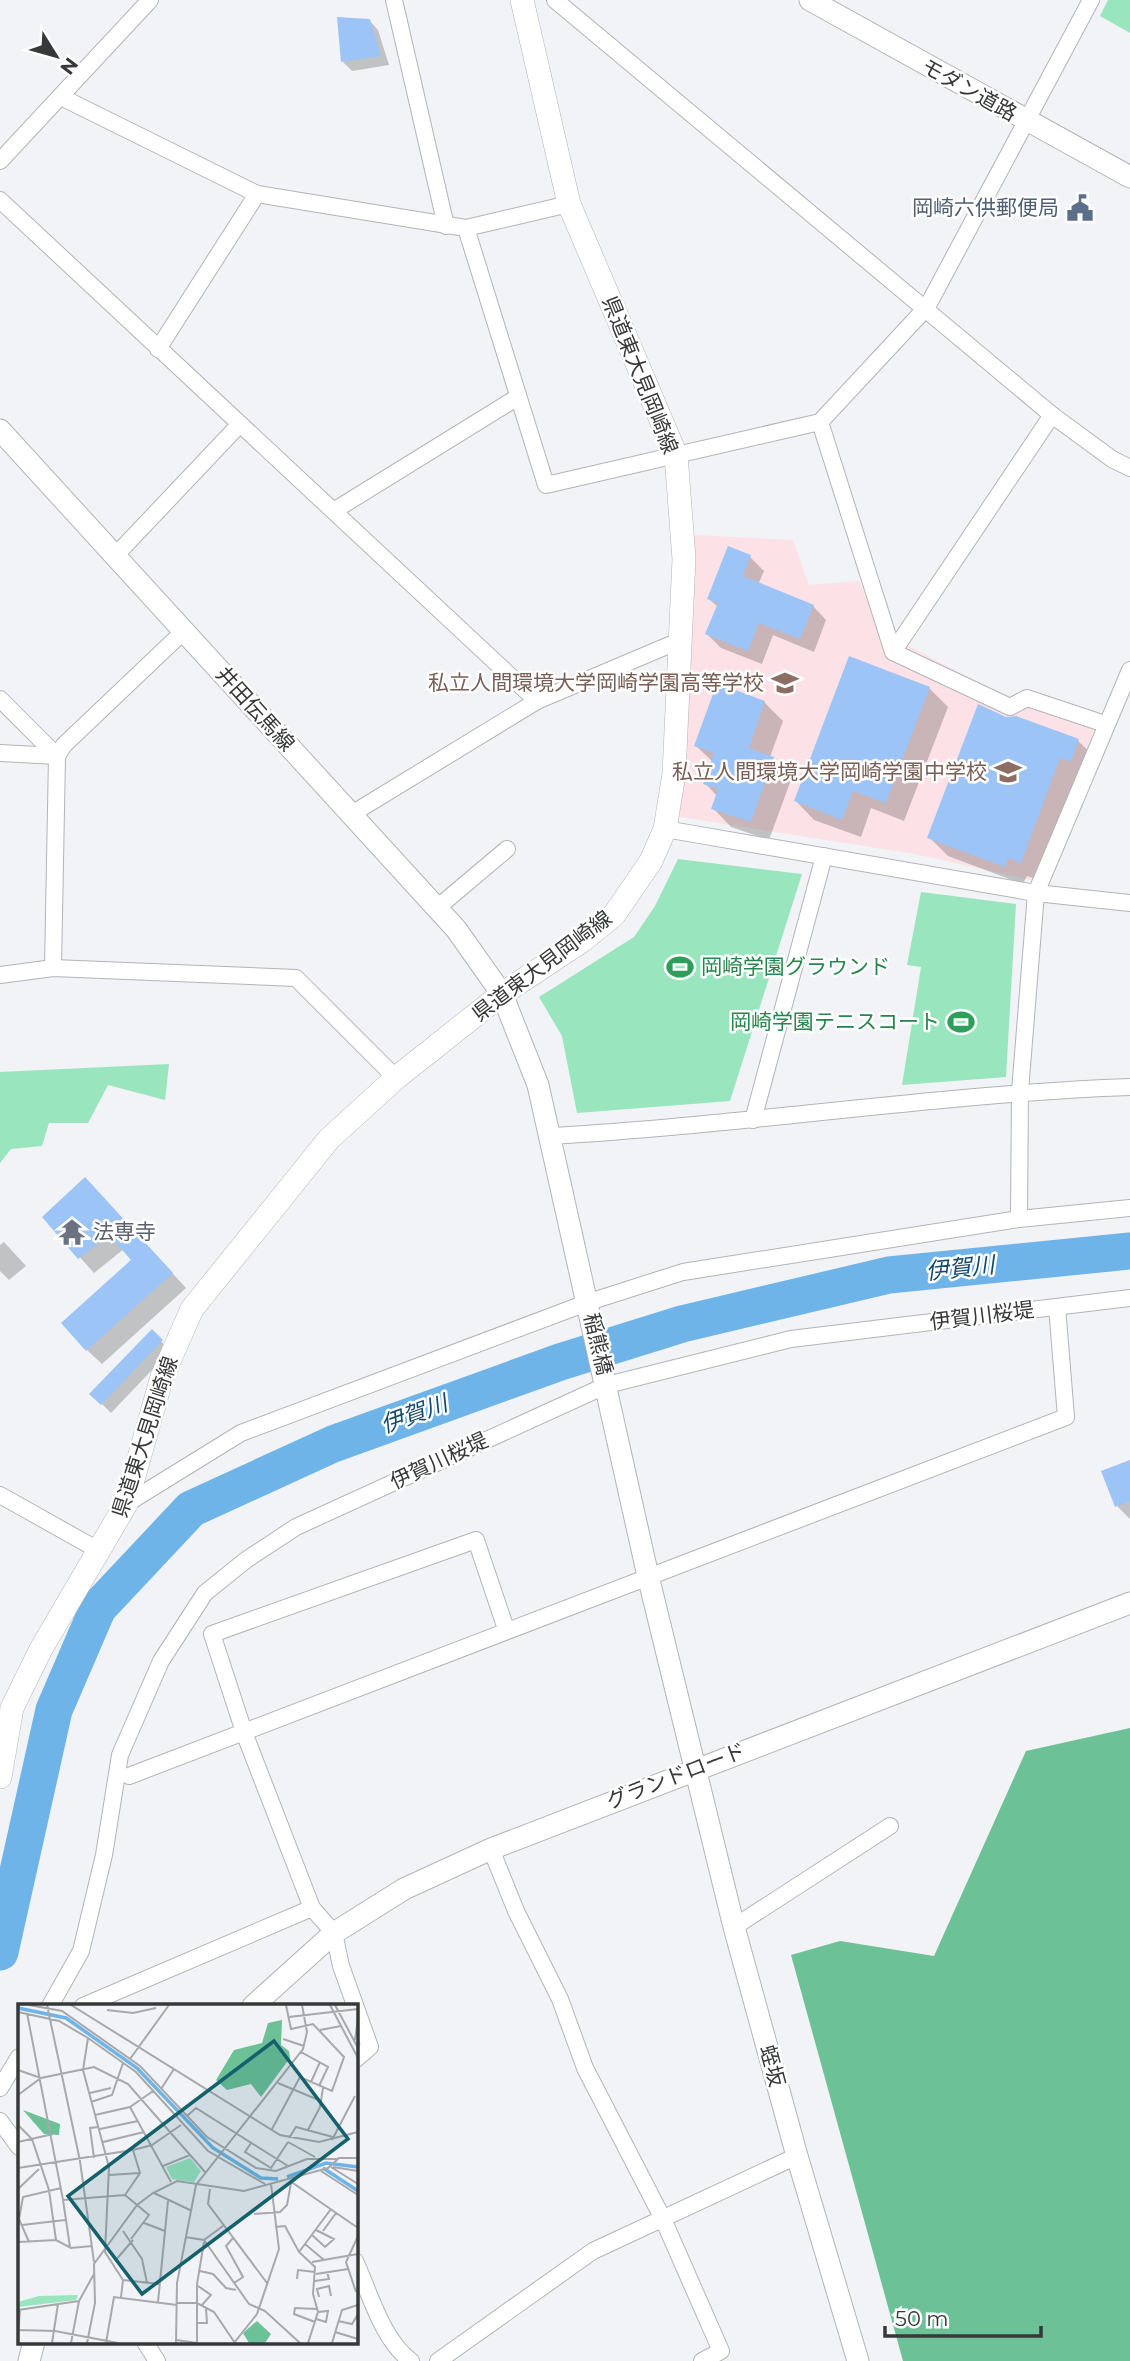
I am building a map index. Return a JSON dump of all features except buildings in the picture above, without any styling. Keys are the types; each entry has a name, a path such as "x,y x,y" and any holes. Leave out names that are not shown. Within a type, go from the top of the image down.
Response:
{"main road":[{"name":"県道東大見岡崎線","path":"0,1777 4,1708 98,1550 115,1528 126,1504 162,1377 192,1309 329,1139 396,1078 502,994 582,941 614,915 651,861 665,830 674,774 684,559 676,455 569,204 522,0"}],"street":[{"path":"0,161 150,0"},
{"path":"394,0 446,226"},
{"path":"555,0 927,307 1052,415 1112,459 1130,468"},
{"name":"モダン道路","path":"810,0 1025,122 1130,177"},
{"path":"466,228 546,485 820,422 927,307 1091,0"},
{"path":"61,97 257,194 466,228 569,204"},
{"path":"158,349 257,194"},
{"path":"0,200 537,701"},
{"path":"335,510 518,397"},
{"path":"893,652 1052,415"},
{"path":"820,422 893,652 1010,707 1027,698 1105,724"},
{"path":"115,556 240,424"},
{"name":"井田伝馬線","path":"0,430 185,630 474,952 502,994 521,1036 551,1136"},
{"path":"53,968 57,756 64,745 185,630"},
{"path":"350,815 537,701 681,640"},
{"path":"1019,1219 1020,1091 1036,893 1130,670"},
{"path":"0,699 57,756"},
{"path":"0,753 57,756"},
{"path":"665,830 1036,893 1130,903"},
{"path":"437,908 507,849"},
{"path":"753,1120 824,856"},
{"path":"0,975 53,968 296,978 396,1078"},
{"path":"551,1136 753,1120 1020,1091 1130,1087"},
{"name":"稲熊橋","path":"551,1136 648,1576"},
{"path":"126,1504 241,1433 589,1302 682,1272 1019,1219 1130,1208"},
{"name":"伊賀川桜堤","path":"51,2004 81,1951 104,1855 120,1755 161,1661 205,1593 246,1560 296,1527 607,1385 791,1339 1130,1298"},
{"path":"130,1776 245,1735 506,1629 1066,1417 1057,1307"},
{"path":"0,1495 98,1550"},
{"path":"355,2004 341,1966 334,1933 312,1908 245,1735 212,1634 476,1540 506,1629"},
{"name":"蛭坂","path":"648,1576 734,1927 797,2156 858,2361"},
{"name":"グランドロード","path":"255,2004 334,1933 404,1889 491,1849 694,1768 1130,1603"},
{"path":"734,1927 890,1826"},
{"path":"491,1849 516,1911 561,1999 585,2068 663,2219 721,2351 702,2361"},
{"path":"88,2004 312,1908"},
{"path":"357,2011 370,2047 357,2058"},
{"path":"0,2088 18,2059"},
{"path":"0,2121 18,2146"},
{"path":"438,2361 593,2250 797,2156"},
{"path":"357,2265 390,2337 401,2354 411,2361"},
{"path":"29,2361 33,2344"},
{"path":"146,2344 157,2361"}],"shaded area":[{"path":"694,535 793,540 809,585 859,581 886,634 1021,705 1098,729 1032,880 915,854 674,816 690,653"}],"green space":[{"path":"1108,0 1130,0 1130,33 1100,16"},
{"name":"岡崎学園グラウンド","path":"678,859 802,874 730,1101 577,1113 562,1036 539,997 634,937 655,906"},
{"name":"岡崎学園テニスコート","path":"921,892 1016,904 1006,1077 902,1085 921,967 907,965"},
{"path":"169,1064 165,1100 108,1085 88,1123 49,1123 42,1146 11,1149 0,1163 0,1072"},
{"path":"1130,1728 1130,2361 903,2361 791,1955 840,1941 934,1956 1026,1751"}],"waterway":[{"name":"伊賀川","path":"0,1952 54,1710 98,1608 191,1509 333,1444 560,1362 682,1324 889,1275 1130,1251"}],"place":[{"name":"岡崎六供郵便局","path":"1080,208"},
{"name":"私立人間環境大学岡崎学園高等学校","path":"785,683"},
{"name":"私立人間環境大学岡崎学園中学校","path":"1008,772"},
{"name":"岡崎学園グラウンド","path":"680,967"},
{"name":"岡崎学園テニスコート","path":"961,1022"},
{"name":"法専寺","path":"72,1232"}]}
